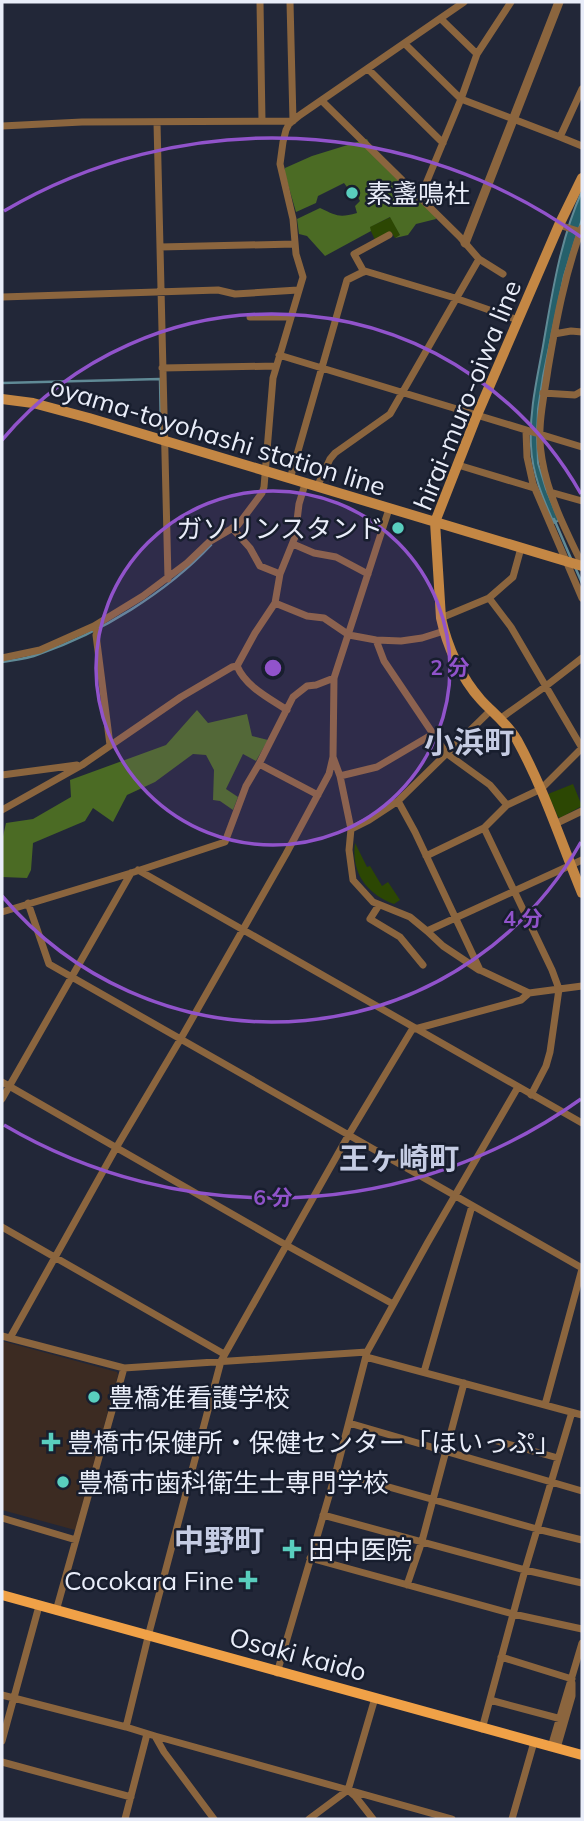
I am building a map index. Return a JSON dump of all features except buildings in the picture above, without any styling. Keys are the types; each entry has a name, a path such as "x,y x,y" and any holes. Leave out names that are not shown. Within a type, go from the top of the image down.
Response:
{"main road":[{"name":"hirai-muro-oiwa line","path":"582,178 563,227 518,320 477,415 435,522 444,631 470,686 515,737 541,789 582,893"},
{"name":"oyama-toyohashi station line","path":"2,398 33,403 581,565"},
{"name":"Osaki kaido","path":"2,1595 582,1755"}],"street":[{"path":"260,2 262,121"},
{"path":"290,2 293,121"},
{"path":"2,658 40,650 96,629 168,579 209,542 242,521 262,493 273,377 303,276 280,164 286,130 293,121 464,2"},
{"path":"420,198 477,54 511,2"},
{"path":"465,243 559,2"},
{"path":"441,19 477,54"},
{"path":"405,44 461,99 582,146"},
{"path":"368,69 443,143"},
{"path":"560,137 582,89"},
{"path":"322,101 479,259 503,274"},
{"path":"2,126 82,122 293,121"},
{"path":"157,123 168,579"},
{"path":"563,227 581,230 554,334 543,393 541,457 550,492 581,565"},
{"path":"364,272 354,254 389,235"},
{"path":"159,247 296,244"},
{"path":"317,487 335,453 390,414 479,259"},
{"path":"290,478 347,280 364,272 455,298 518,320"},
{"path":"2,297 218,290 235,294 298,290"},
{"path":"250,317 291,317"},
{"path":"554,334 582,332"},
{"path":"279,355 582,447"},
{"path":"162,368 276,366"},
{"path":"543,393 575,395 582,391"},
{"path":"526,430 527,457 534,488 582,598"},
{"path":"458,465 534,488"},
{"path":"2,810 82,765 199,685 224,670 237,666 275,603 280,575 293,544 305,484"},
{"path":"550,492 582,502"},
{"path":"389,509 334,678 333,757 329,774 180,1040 6,1337 124,1368 222,1358 367,1354 582,1415"},
{"path":"232,528 250,548 260,566 280,575"},
{"path":"293,544 314,553 336,556 368,574"},
{"path":"441,618 489,598 513,577 521,548"},
{"path":"426,856 484,828 507,806 541,789 582,748 511,626 489,598"},
{"path":"275,603 307,615 324,618 349,635 376,640 401,641 444,631"},
{"path":"96,629 110,745"},
{"path":"376,640 384,661 446,752 490,785 507,806"},
{"path":"501,718 547,686 582,657"},
{"path":"237,666 254,688 286,710"},
{"path":"2,912 225,842 246,786 293,697 307,686 334,678"},
{"path":"351,829 398,801 491,710"},
{"path":"340,776 377,767 433,734"},
{"path":"333,757 340,776 351,829 349,850 353,880 373,902 410,918 443,946 480,970 529,993 582,986"},
{"path":"259,764 318,795"},
{"path":"2,775 82,765"},
{"path":"398,801 480,970"},
{"path":"555,824 582,811"},
{"path":"484,828 559,989 550,1052 531,1095"},
{"path":"427,930 582,860"},
{"path":"134,871 582,1123"},
{"path":"2,1099 5,1084 134,871"},
{"path":"28,903 48,964 582,1268 545,1405"},
{"path":"379,905 370,919 405,942 423,965"},
{"path":"126,1727 222,1358 348,1136 414,1028 521,1000 529,993"},
{"path":"5,1084 393,1304"},
{"path":"277,1673 336,1472 367,1354 517,1087"},
{"path":"424,1372 472,1206"},
{"path":"2,1227 222,1358"},
{"path":"56,1611 124,1368"},
{"path":"407,1585 422,1541 464,1383"},
{"path":"482,1729 572,1412"},
{"path":"349,1423 582,1491"},
{"path":"497,1441 558,1458"},
{"path":"336,1472 537,1529 582,1539"},
{"path":"323,1515 582,1584"},
{"path":"2,1518 76,1539"},
{"path":"310,1558 513,1614 582,1629"},
{"path":"2,1741 39,1606"},
{"path":"554,1748 572,1696 572,1679 582,1643"},
{"path":"501,1657 572,1679"},
{"path":"2,1695 452,1819"},
{"path":"314,1818 348,1790 375,1698"},
{"path":"489,1700 562,1720"},
{"path":"125,1819 151,1735"},
{"path":"151,1735 214,1819"},
{"path":"512,1819 534,1742"},
{"path":"2,1762 131,1797"},
{"path":"348,1790 373,1819"}],"shaded area":[{"path":"582,191 582,219 564,276 538,409 538,463 559,520 554,523 533,466 531,421 558,267"},
{"name":"豊橋市保健所・保健センター「ほいっぷ」","path":"2,1341 117,1372 75,1530 2,1510"}],"green space":[{"name":"素盞鳴社","path":"367,139 435,214 436,219 416,224 408,235 395,238 400,235 390,217 370,227 371,231 325,256 307,236 299,234 297,219 320,208 338,215 357,213 355,206 360,201 352,186 347,187 344,183 318,196 316,203 296,212 285,168 312,156"},
{"path":"391,217 400,235 395,238 391,232 375,240 369,227"},
{"path":"197,710 208,723 247,714 252,736 268,740 256,761 243,754 226,789 238,797 233,810 220,801 213,800 214,770 206,755 193,754 155,782 127,795 113,822 93,808 85,821 33,843 31,870 27,878 2,877 2,841 6,823 33,819 71,797 70,780 166,745"},
{"path":"573,784 582,806 560,818 548,794"},
{"path":"355,843 367,867 370,866 382,886 388,882 400,900 394,904 384,900 363,881 356,864"}],"waterway":[{"path":"2,383 160,379 161,433"},
{"path":"554,519 572,561"},
{"path":"2,662 34,656 108,623 153,595 211,545"},
{"path":"575,567 582,583"}],"place":[{"name":"素盞鳴社","path":"352,193"},
{"name":"ガソリンスタンド","path":"398,528"},
{"name":"豊橋准看護学校","path":"94,1397"},
{"name":"豊橋市保健所・保健センター「ほいっぷ」","path":"51,1442"},
{"name":"豊橋市歯科衛生士専門学校","path":"63,1482"},
{"name":"田中医院","path":"292,1549"},
{"name":"Cocokara Fine","path":"248,1580"}],"district":[{"name":"小浜町","path":"469,742"},
{"name":"王ヶ崎町","path":"399,1158"},
{"name":"中野町","path":"219,1540"}]}
